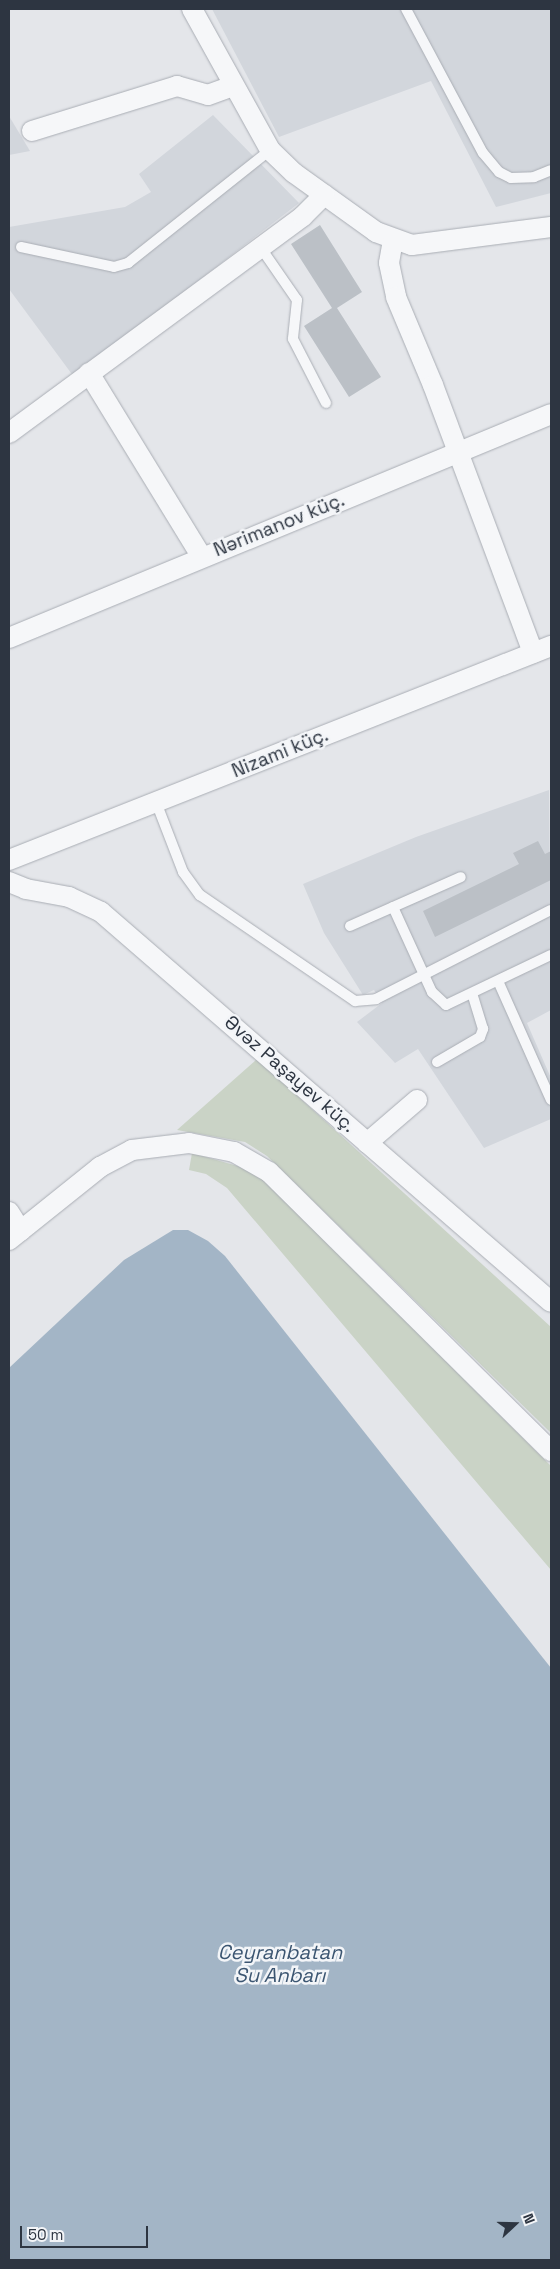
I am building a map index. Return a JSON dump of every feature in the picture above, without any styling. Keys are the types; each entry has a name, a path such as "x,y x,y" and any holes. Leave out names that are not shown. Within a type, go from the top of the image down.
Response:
{"street":[{"path":"192,9 270,150 288,168 376,232 393,240 412,245 551,227"},
{"path":"32,131 177,86 208,95 233,86"},
{"path":"9,433 261,248 303,216 324,194"},
{"path":"393,240 389,263 396,297 532,653"},
{"path":"89,373 201,556"},
{"name":"Nərimanov küç.","path":"9,638 201,556 551,414"},
{"name":"Nizami küç.","path":"9,860 551,646"},
{"name":"Əvəz Paşayev küç.","path":"9,882 26,889 69,897 100,912 551,1302"},
{"path":"367,1143 417,1100"},
{"path":"9,1212 15,1236 100,1167 132,1150 189,1143 234,1152 270,1172 551,1451"}],"lane":[{"path":"406,9 483,153 499,172 511,178 534,177 551,170"},
{"path":"21,247 114,267 128,262 270,150"},
{"path":"261,248 297,300 293,339 326,403"},
{"path":"156,802 183,872 200,895 355,1001 376,999 551,910"},
{"path":"350,926 461,877"},
{"path":"393,907 423,974 438,1000 446,1004 472,994 551,955"},
{"path":"498,981 551,1100"},
{"path":"436,1062 480,1037 483,1029 472,994"}],"shaded area":[{"path":"212,9 551,9 551,193 496,207 431,81 279,137"},
{"path":"213,115 299,203 74,377 9,289 9,227 125,207 151,192 139,174"},
{"path":"9,116 30,151 9,155"},
{"path":"549,790 551,1010 527,1023 551,1078 551,1119 484,1148 418,1049 395,1063 357,1022 382,1003 374,990 363,995 324,933 303,884 416,837"},
{"path":"257,1059 551,1327 551,1433 267,1156 245,1142 177,1130"},
{"path":"192,1153 241,1167 263,1179 551,1466 551,1570 227,1188 206,1174 189,1170"}],"water":[{"name":"Ceyranbatan Su Anbarı","path":"173,1230 188,1230 208,1241 225,1256 551,1668 551,2260 9,2260 9,1368 124,1260"}],"building":[{"path":"320,225 362,292 337,308 381,377 349,397 304,326 332,308 291,244"},
{"path":"538,841 545,854 551,851 551,880 435,937 423,911 519,864 513,853"}]}
